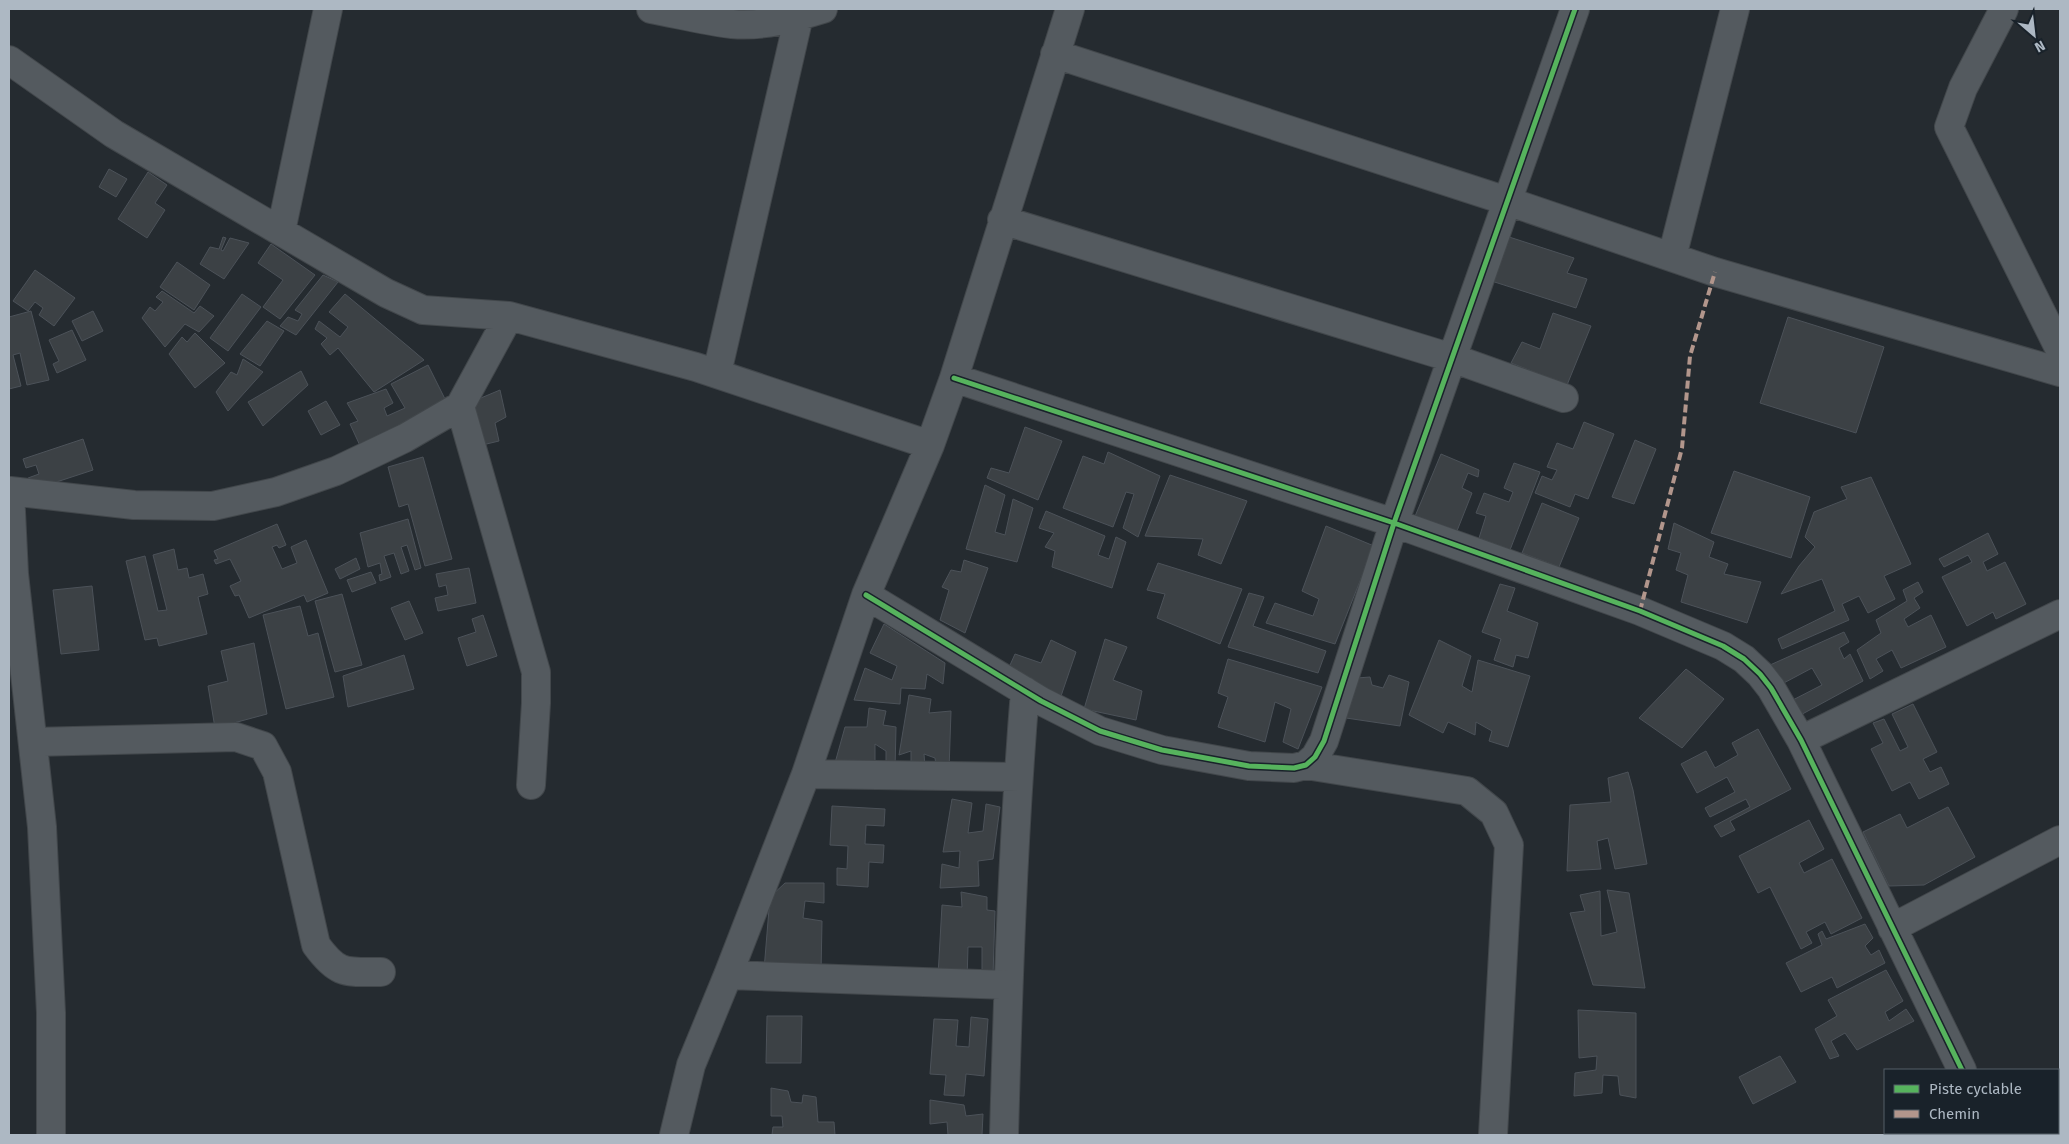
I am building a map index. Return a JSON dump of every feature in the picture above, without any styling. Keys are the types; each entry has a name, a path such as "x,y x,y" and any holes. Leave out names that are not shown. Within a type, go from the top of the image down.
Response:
{"street":[{"path":"281,231 328,9"},
{"path":"652,9 733,24 767,23 811,13 717,373"},
{"path":"674,1135 691,1065 806,774 866,595 930,445 954,378 1002,220 1070,9"},
{"path":"1306,765 1316,757 1324,741 1394,524 1574,9"},
{"path":"1672,256 1735,9"},
{"path":"2004,9 1963,88 1949,127 2060,350"},
{"path":"1055,54 1507,201 1715,272 2060,372"},
{"path":"9,60 114,134 386,293 423,310 509,316 717,373 930,445"},
{"path":"1002,220 1452,358 1564,398"},
{"path":"51,1135 50,994 42,827 14,574 9,492 134,506 213,506 276,492 336,471 405,438 460,406 509,316"},
{"path":"954,378 1394,524 1640,611 1723,646 1744,659 1771,688 1801,740 1962,1069"},
{"path":"460,406 536,672 531,785"},
{"path":"866,595 1025,691 1100,731 1162,750 1248,766 1294,768 1306,765 1468,791 1494,813 1510,845 1493,1135"},
{"path":"1801,740 2060,614"},
{"path":"1004,1135 1008,985 1018,777 1025,691"},
{"path":"33,742 236,737 263,746 277,772 316,944 329,963 347,972 380,972"},
{"path":"806,774 1018,777"},
{"path":"1892,928 2060,840"},
{"path":"728,975 1008,985"}],"building":[{"path":"109,169 127,179 116,197 99,187"},
{"path":"148,172 167,185 155,203 165,210 147,238 118,219"},
{"path":"1503,235 1574,258 1567,273 1587,279 1576,308 1482,278"},
{"path":"223,237 226,238 221,250 223,251 230,238 249,243 224,279 200,264 210,247 219,249"},
{"path":"271,244 315,275 280,319 263,307 283,280 258,263"},
{"path":"177,262 210,285 194,310 160,287"},
{"path":"35,270 75,298 54,326 39,315 43,308 35,302 28,311 13,301"},
{"path":"323,275 338,282 296,335 280,326 288,317 298,321 302,314 295,310"},
{"path":"162,291 194,313 200,306 214,316 199,332 185,324 165,347 142,318 150,307 155,311 163,302 156,297"},
{"path":"242,294 261,307 228,351 210,338"},
{"path":"345,294 424,360 374,392 338,348 330,355 321,344 327,338 315,329 319,321 340,337 348,327 329,312"},
{"path":"31,311 49,380 27,385 20,353 13,355 21,386 9,389 9,317"},
{"path":"93,311 103,331 82,341 72,321"},
{"path":"1553,313 1591,326 1567,385 1511,363 1522,342 1540,349"},
{"path":"1788,317 1884,347 1856,433 1760,403"},
{"path":"267,321 284,331 260,366 240,354"},
{"path":"72,330 86,360 57,373 53,364 59,361 49,340"},
{"path":"195,333 225,363 195,388 169,354 182,337 187,342"},
{"path":"243,359 263,372 228,411 216,392 231,372 237,375"},
{"path":"428,365 447,403 362,450 350,424 358,421 347,403 386,389 393,403 384,408 387,416 405,408 391,384"},
{"path":"301,371 308,385 263,426 248,402"},
{"path":"500,390 506,417 495,423 499,441 474,447 469,403"},
{"path":"326,401 340,425 321,435 308,411"},
{"path":"1584,422 1614,434 1588,499 1575,494 1570,507 1535,493 1542,476 1552,480 1557,470 1547,467 1557,443 1573,449"},
{"path":"1025,427 1062,441 1038,500 987,478 991,468 1009,473"},
{"path":"83,439 93,470 32,490 28,478 39,474 36,465 26,468 23,459"},
{"path":"1635,440 1656,449 1634,504 1612,497"},
{"path":"1108,452 1160,476 1138,537 1123,528 1134,494 1126,492 1113,527 1063,508 1083,456 1104,464"},
{"path":"1441,454 1479,470 1478,477 1468,473 1462,488 1472,493 1453,541 1411,526"},
{"path":"423,457 452,559 425,566 408,504 399,507 388,467"},
{"path":"1514,463 1540,472 1510,550 1479,538 1486,516 1476,513 1484,493 1509,502 1513,492 1504,488"},
{"path":"1734,471 1810,497 1791,558 1711,533"},
{"path":"1170,475 1247,501 1221,564 1198,555 1203,539 1145,536"},
{"path":"1871,477 1911,564 1884,576 1895,599 1868,613 1859,596 1842,604 1849,620 1782,649 1778,639 1835,611 1822,579 1781,594 1799,566 1815,547 1805,537 1814,512 1847,499 1841,487"},
{"path":"985,485 1005,495 995,532 1005,535 1013,499 1033,508 1017,562 966,549"},
{"path":"1542,503 1579,518 1559,567 1522,553"},
{"path":"1046,511 1105,536 1098,555 1109,559 1116,537 1126,542 1112,588 1052,567 1055,551 1045,547 1054,533 1039,528"},
{"path":"408,519 421,568 415,570 407,545 401,547 409,571 401,574 394,553 384,556 391,577 380,581 379,575 382,574 380,563 368,567 360,533"},
{"path":"1674,523 1714,542 1709,557 1728,564 1724,574 1761,582 1747,623 1681,602 1688,575 1676,570 1681,553 1668,549"},
{"path":"277,524 286,545 279,548 277,545 272,547 282,569 297,563 291,547 306,540 328,593 307,602 304,595 249,618 239,595 235,596 230,586 241,581 230,559 216,564 214,560 218,559 214,551"},
{"path":"1326,526 1374,546 1335,644 1266,623 1275,603 1313,616 1319,599 1302,591"},
{"path":"1988,533 1998,554 1983,562 1987,571 2005,562 2026,604 1996,619 1993,612 1967,626 1942,577 1972,562 1968,555 1944,567 1939,559"},
{"path":"174,549 178,570 187,568 189,578 203,574 208,594 198,597 207,634 159,646 157,638 145,640 126,561 145,556 158,611 167,610 153,555"},
{"path":"356,558 360,569 340,579 335,569"},
{"path":"964,560 988,568 965,633 940,620 949,590 942,587 951,570 961,572"},
{"path":"1158,563 1242,589 1220,644 1157,618 1165,594 1147,590"},
{"path":"469,568 476,603 438,611 435,598 448,595 446,585 439,587 436,574"},
{"path":"371,572 376,583 352,592 347,580"},
{"path":"1918,582 1923,592 1914,598 1920,608 1904,619 1908,627 1931,615 1946,647 1901,668 1892,650 1876,659 1883,671 1870,679 1857,650 1881,633 1876,620 1907,601 1903,590"},
{"path":"1500,584 1515,588 1507,611 1538,623 1528,658 1516,655 1513,667 1494,660 1501,639 1482,632"},
{"path":"92,586 99,650 61,654 53,590"},
{"path":"1249,593 1264,597 1253,626 1326,651 1318,673 1228,647"},
{"path":"342,594 362,665 335,672 315,601"},
{"path":"409,601 423,633 405,640 391,608"},
{"path":"300,606 308,636 318,633 334,697 286,709 263,615"},
{"path":"483,615 497,656 467,666 458,638 476,632 472,619"},
{"path":"884,624 945,663 943,684 927,674 925,689 901,688 900,704 854,700 865,668 892,680 897,666 870,653"},
{"path":"1844,632 1849,642 1839,648 1844,659 1850,654 1863,681 1795,718 1787,703 1822,685 1812,668 1780,685 1770,665"},
{"path":"1105,639 1127,647 1113,680 1142,691 1136,720 1084,709"},
{"path":"1051,640 1076,652 1060,699 1006,674 1015,654 1041,663"},
{"path":"1439,640 1471,656 1462,686 1472,692 1478,660 1530,676 1508,747 1489,741 1492,731 1476,722 1475,735 1448,722 1443,733 1409,715"},
{"path":"254,643 267,714 215,728 208,686 228,681 221,651"},
{"path":"404,655 414,689 348,707 343,676"},
{"path":"1228,659 1322,687 1298,749 1283,742 1291,709 1275,702 1265,742 1218,727 1228,697 1218,693"},
{"path":"1686,669 1724,699 1682,748 1639,718"},
{"path":"1389,675 1409,682 1400,726 1346,718 1357,678 1370,677 1372,685 1383,688"},
{"path":"909,695 931,699 929,713 951,711 949,771 937,772 935,758 924,754 925,767 911,765 911,751 899,755"},
{"path":"1913,704 1937,752 1923,759 1930,772 1941,767 1949,784 1919,799 1910,782 1892,791 1871,749 1883,743 1873,723 1884,719 1900,751 1908,747 1892,714"},
{"path":"869,708 886,711 883,725 896,727 895,770 886,765 886,751 875,744 875,765 835,763 845,727 867,727"},
{"path":"1758,729 1791,789 1730,821 1735,830 1721,837 1714,826 1750,807 1746,799 1710,817 1705,808 1735,792 1727,777 1697,793 1681,764 1706,751 1715,768 1738,755 1732,743"},
{"path":"1628,772 1647,864 1615,869 1608,838 1597,841 1601,869 1567,871 1570,805 1611,802 1608,778"},
{"path":"952,799 972,803 968,833 983,831 986,804 1000,807 993,859 978,861 979,886 940,888 942,864 959,868 960,851 943,852"},
{"path":"832,806 885,809 884,826 866,825 865,844 884,845 883,863 869,862 868,887 837,885 837,868 847,869 848,846 830,845"},
{"path":"1948,807 1975,857 1924,885 1889,886 1863,832 1900,814 1907,828"},
{"path":"1809,820 1824,849 1799,863 1804,873 1832,859 1862,918 1831,934 1825,922 1806,932 1812,943 1801,949 1770,887 1758,893 1739,856"},
{"path":"785,883 824,883 824,903 805,901 803,918 822,921 821,973 764,970 770,897"},
{"path":"1607,890 1629,893 1645,988 1593,985 1570,913 1585,911 1580,895 1600,891 1601,936 1617,932"},
{"path":"961,892 987,897 987,910 995,911 993,976 982,975 982,947 968,947 967,981 938,976 942,905 962,907"},
{"path":"1865,924 1873,938 1865,946 1871,955 1879,950 1885,963 1837,988 1832,977 1801,992 1786,963 1822,945 1818,934 1822,931 1826,939"},
{"path":"1886,970 1903,1001 1885,1012 1889,1021 1906,1009 1914,1021 1857,1050 1845,1033 1831,1041 1839,1056 1830,1059 1815,1029 1837,1016 1828,1000"},
{"path":"1578,1010 1636,1013 1636,1098 1620,1095 1618,1076 1603,1075 1602,1093 1574,1096 1575,1073 1596,1070 1597,1056 1579,1058"},
{"path":"767,1016 802,1016 801,1063 766,1063"},
{"path":"971,1017 988,1019 984,1076 966,1074 964,1096 944,1095 946,1075 930,1074 934,1019 958,1020 956,1046 969,1047"},
{"path":"1780,1056 1796,1082 1753,1104 1739,1077"},
{"path":"771,1088 788,1091 791,1102 802,1103 803,1095 816,1097 818,1122 834,1122 835,1135 772,1135 773,1127 783,1127 782,1116 771,1116"},
{"path":"930,1100 964,1105 966,1116 983,1114 982,1135 948,1135 947,1122 930,1124"}],"marked path":[{"path":"1640,611 1682,448 1690,356 1715,272"}],"cycle path":[{"path":"866,595 1041,701 1100,731 1162,750 1249,766 1294,768 1306,765 1315,757 1324,741 1394,523 1575,9"},
{"path":"954,378 1394,523 1640,611 1723,646 1744,659 1771,688 1801,740 1962,1069"}]}
